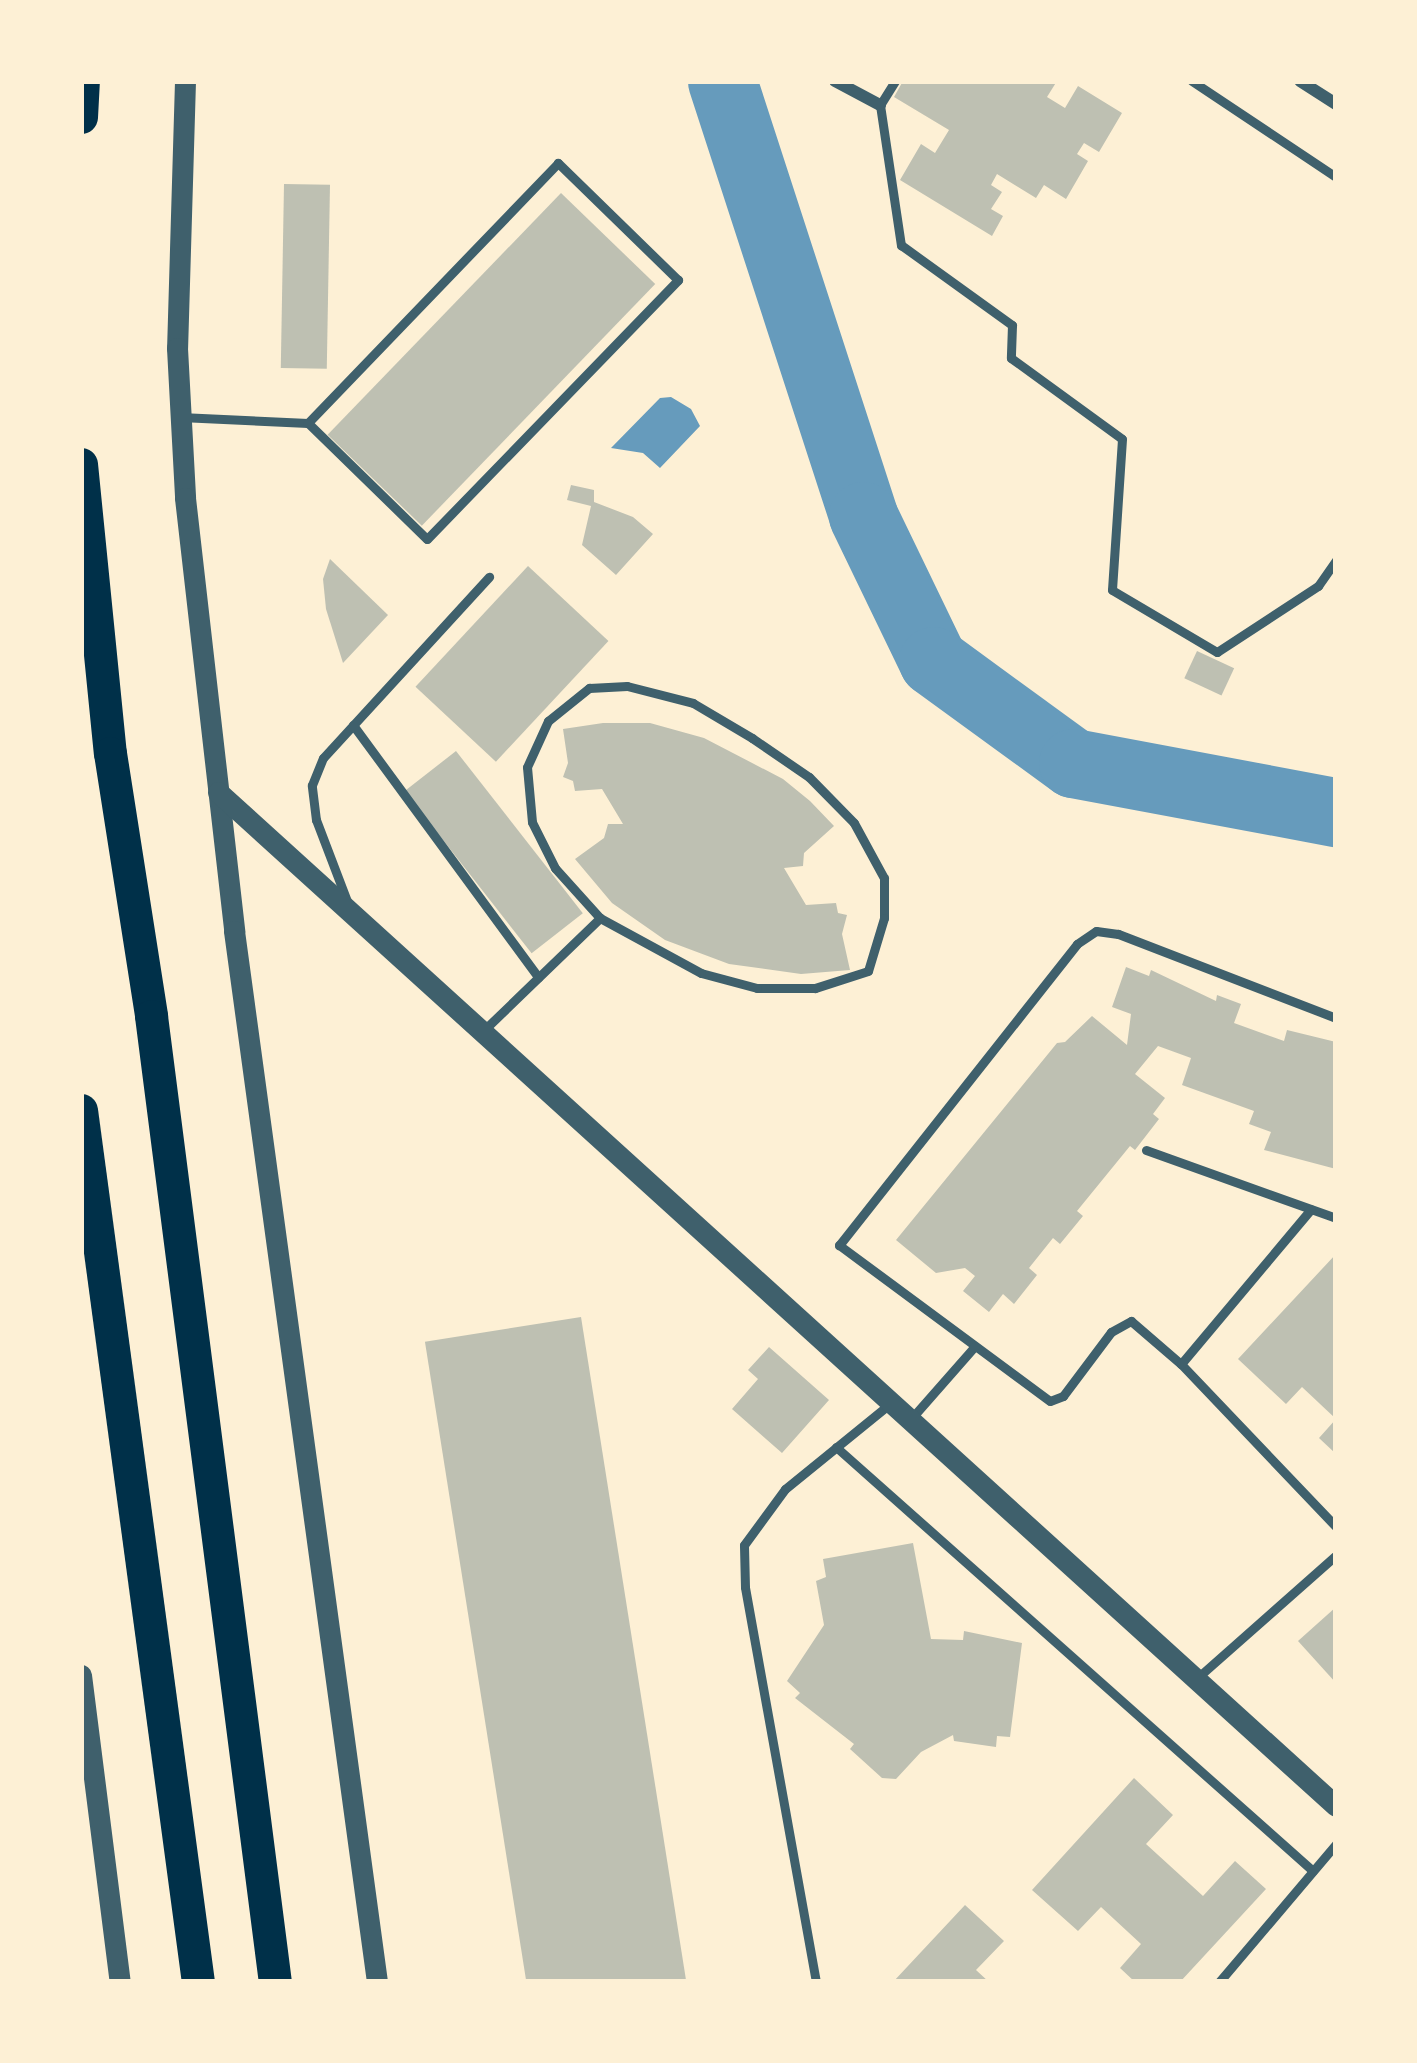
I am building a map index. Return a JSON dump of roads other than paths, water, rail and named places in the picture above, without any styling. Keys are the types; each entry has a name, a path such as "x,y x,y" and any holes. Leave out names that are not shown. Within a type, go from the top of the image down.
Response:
{"highway":[{"path":"81,117 83,81"},
{"path":"81,464 110,752 151,1016 275,1982"},
{"path":"81,1110 198,1982"}],"street":[{"path":"185,81 179,193 181,417 218,792 377,1982"},
{"path":"835,81 880,105"},
{"path":"1300,81 1336,104"},
{"path":"218,792 1336,1806"},
{"path":"81,1675 121,1982"}],"lane":[{"path":"896,81 880,105 901,245 1012,325 1011,358 1122,439 1112,590 1217,652 1318,586 1336,560"},
{"path":"1192,81 1336,177"},
{"path":"181,417 308,424 427,539 678,280 558,164 308,424"},
{"path":"352,914 316,820 313,784 323,758 489,577"},
{"path":"627,686 693,703 752,738 809,778 854,823 884,878 884,918 868,971 814,988 757,988 701,973 600,918 555,868 532,822 527,767 548,721 590,688 627,686"},
{"path":"353,725 538,977"},
{"path":"482,1032 600,918"},
{"path":"1336,1018 1118,934 1096,931 1077,944 839,1244 1050,1400 1063,1396 1111,1332 1131,1321 1181,1364 1336,1528"},
{"path":"1146,1150 1336,1218"},
{"path":"1181,1364 1311,1209"},
{"path":"910,1420 975,1346"},
{"path":"816,1982 745,1587 745,1545 784,1489 891,1403"},
{"path":"836,1447 1313,1871"},
{"path":"1196,1679 1336,1555"},
{"path":"1219,1982 1336,1844"}],"water":[{"path":"671,397 691,409 700,426 660,468 643,453 611,448 660,398"}],"waterway":[{"path":"722,81 863,516 933,661 1073,763 1336,812"}]}
